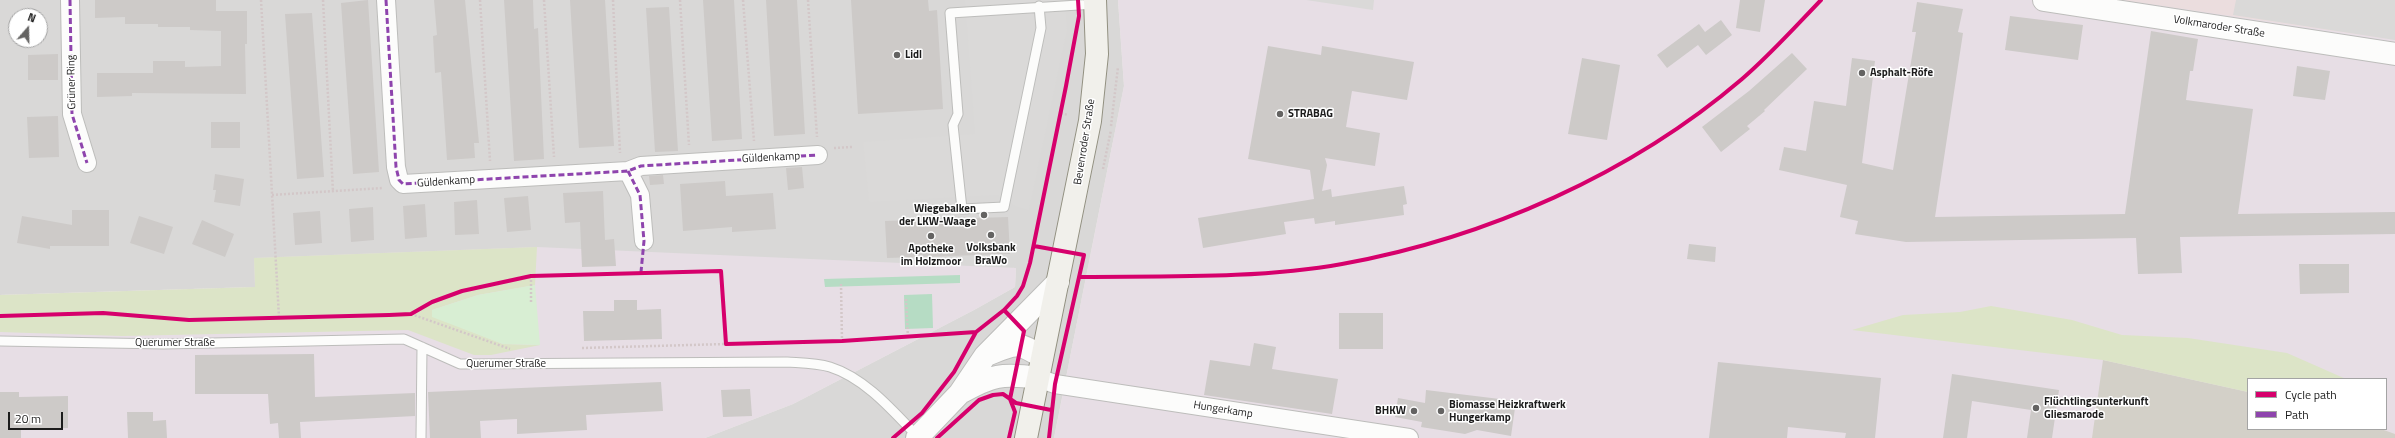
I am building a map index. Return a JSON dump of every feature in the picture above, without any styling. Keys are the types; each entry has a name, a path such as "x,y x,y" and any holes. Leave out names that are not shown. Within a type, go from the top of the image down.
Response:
{"main road":[{"name":"Bevenroder Straße","path":"1026,438 1090,121 1097,54 1095,2"}],"street":[{"name":"Grüner Ring","path":"70,0 72,114 87,163"},
{"name":"Güldenkamp","path":"386,0 396,167 399,180 403,184 624,171 641,166 818,155"},
{"name":"Volkmaroder Straße","path":"2044,0 2395,54"},
{"path":"624,171 640,195 644,241"},
{"name":"Querumer Straße","path":"918,438 960,392 985,356 1058,282"},
{"path":"985,356 1008,346 1022,344 1040,368"},
{"name":"Querumer Straße","path":"960,392 983,380 1040,368"},
{"name":"Hungerkamp","path":"1040,368 1055,384 1409,438"}],"lane":[{"path":"1039,6 1041,28 1004,207 962,209 954,125 958,114 950,13 1039,6 1095,2"},
{"name":"Querumer Straße","path":"0,341 164,344 404,340 460,364 787,362 814,364 842,372 862,385 879,398 918,438"},
{"path":"421,438 422,347"}],"path":[{"path":"261,0 278,317"},
{"path":"322,0 333,192"},
{"path":"480,0 491,179"},
{"path":"544,0 555,175"},
{"path":"613,0 624,171"},
{"path":"680,0 690,162"},
{"path":"744,0 756,158"},
{"path":"808,0 818,155"},
{"path":"1060,113 1068,115"},
{"path":"272,195 333,192 403,184"},
{"path":"530,276 531,304"},
{"path":"841,284 842,341"},
{"path":"906,299 908,338"},
{"path":"411,314 513,350 516,364"},
{"path":"576,348 726,344"}],"shaded area":[{"path":"0,0 1118,0 1124,86 1054,438 705,438 793,404 974,310 1015,287 1016,268 255,258 255,287 0,295"},
{"path":"965,0 1065,0 1067,30 1029,210 1015,206 997,195 869,202 863,142 975,134"},
{"path":"1118,0 2122,0 2395,40 2395,438 1054,438 1124,86"},
{"path":"1306,0 1374,0 1373,10"},
{"path":"2120,0 2395,0 2395,43"},
{"path":"2236,0 2395,0 2395,40 2233,15"},
{"path":"537,247 1016,268 1015,287 974,310 793,404 705,438 0,438 0,295 255,287 254,258"},
{"path":"2103,360 2247,392 2247,430 2384,430 2395,434 2395,438 2092,438"}],"green space":[{"path":"537,247 535,285 478,295 432,310 432,316 503,344 540,345 491,355 474,355 408,330 122,336 0,332 0,295 255,287 254,258"},
{"path":"960,275 960,283 825,287 824,279"},
{"path":"535,285 540,345 503,344 432,317 432,310 478,295"},
{"path":"932,294 933,328 905,329 904,295"},
{"path":"1991,306 2072,320 2122,335 2188,338 2287,353 2344,378 2247,378 2247,392 2103,360 1852,330 1903,315 1960,312"}],"building":[{"path":"95,0 216,0 216,11 247,11 247,44 245,44 246,94 132,93 132,96 97,97 97,73 153,73 153,61 185,61 185,67 221,66 221,31 190,30 190,27 158,27 158,24 125,24 125,17 95,18"},
{"path":"368,0 379,172 353,174 341,3"},
{"path":"434,0 465,0 479,143 474,143 475,158 447,160 441,72 435,73 433,36 437,35"},
{"path":"504,0 533,0 534,29 538,28 544,159 514,161"},
{"path":"570,0 605,0 614,146 579,148"},
{"path":"703,0 734,0 742,139 712,141"},
{"path":"766,0 797,0 805,134 774,136"},
{"name":"Lidl","path":"851,0 928,0 929,11 937,10 943,109 858,114"},
{"path":"1740,0 1765,0 1760,32 1736,28"},
{"path":"1917,2 1963,9 1958,32 1963,33 1935,217 2125,214 2151,31 2198,39 2193,71 2190,71 2186,100 2253,109 2238,214 2395,212 2395,234 2180,237 2182,273 2138,274 2136,238 1906,242 1855,234 1858,221 1840,217 1847,185 1779,170 1784,147 1806,151 1814,101 1846,106 1852,58 1875,61 1862,163 1893,170 1916,32 1912,32"},
{"path":"669,7 678,151 655,152 646,8"},
{"path":"312,13 324,177 297,179 285,14"},
{"path":"2010,16 2083,25 2078,60 2005,50"},
{"path":"1721,20 1732,35 1706,55 1698,45 1667,68 1657,55 1699,24 1705,32"},
{"name":"STRABAG","path":"1268,46 1321,55 1322,46 1414,62 1407,100 1352,91 1346,127 1380,133 1375,166 1325,158 1327,165 1322,191 1331,189 1332,197 1404,186 1407,204 1403,205 1404,215 1335,225 1335,221 1315,224 1314,218 1284,222 1286,234 1203,248 1198,218 1314,199 1310,170 1248,159"},
{"path":"1792,53 1807,69 1764,110 1765,111 1747,126 1750,129 1721,152 1702,127 1749,91"},
{"path":"58,54 58,80 28,80 28,55"},
{"path":"1582,58 1620,65 1607,140 1568,134"},
{"path":"2297,66 2330,71 2325,100 2293,96"},
{"path":"58,116 59,157 29,158 27,117"},
{"path":"211,122 240,122 240,148 211,148"},
{"path":"802,167 804,188 788,190 786,168"},
{"path":"215,174 244,179 240,206 214,202 216,190 213,190"},
{"path":"663,175 664,184 650,185 649,176"},
{"path":"725,181 726,196 773,193 776,229 732,232 732,227 683,231 680,184"},
{"path":"603,191 605,240 614,239 616,266 582,267 580,222 565,223 563,193"},
{"path":"528,196 531,230 507,232 504,198"},
{"path":"477,200 479,234 455,235 454,202"},
{"path":"425,204 427,237 405,239 403,206"},
{"path":"373,207 374,240 351,242 349,209"},
{"path":"72,210 109,210 109,246 50,246 50,249 17,243 22,216 72,225"},
{"path":"320,211 322,243 295,245 293,213"},
{"path":"139,216 173,227 164,254 130,243"},
{"path":"1008,217 1010,254 887,258 885,221"},
{"path":"202,220 234,234 225,257 192,244"},
{"path":"1689,244 1716,247 1715,262 1687,259"},
{"path":"2299,264 2349,264 2349,293 2300,294"},
{"path":"614,300 637,300 637,310 661,309 662,339 584,341 583,311 614,311"},
{"path":"1339,313 1383,313 1383,349 1339,349"},
{"path":"1254,343 1276,347 1272,369 1338,379 1332,414 1204,395 1210,360 1250,366"},
{"path":"314,354 315,397 415,393 415,416 300,422 301,438 279,438 278,423 270,424 268,394 195,394 195,355"},
{"path":"1718,362 1881,378 1875,438 1845,438 1846,433 1788,427 1787,438 1709,438"},
{"name":"Flüchtlingsunterkunft Gliesmarode","path":"1952,374 2059,390 2052,438 2027,438 2031,410 1972,401 1967,438 1943,438"},
{"path":"661,382 663,411 586,415 587,430 517,434 517,419 480,421 481,438 430,438 428,392"},
{"path":"750,389 752,416 723,417 721,390"},
{"path":"1426,390 1516,401 1511,436 1477,430 1465,434 1421,427 1422,422 1395,417 1398,398 1425,403"},
{"path":"0,392 19,392 19,397 68,396 68,428 21,430 21,438 0,438"},
{"path":"127,412 153,412 153,421 166,420 167,438 128,438"}],"marked path":[{"path":"70,0 72,114 87,163"},
{"path":"386,0 396,167 399,180 403,184 628,171 641,166 818,155"},
{"path":"628,171 640,195 644,241 641,272"}],"cycle path":[{"path":"893,438 922,413 954,372 976,332 1004,310 1017,296 1023,286 1030,263 1066,86 1079,16 1078,0"},
{"path":"1079,277 1211,276 1311,269 1396,252 1450,237 1503,219 1554,197 1605,172 1653,144 1699,113 1752,70 1821,0"},
{"path":"1034,246 1084,255 1055,384 1049,438"},
{"path":"0,316 103,313 189,320 411,314 432,302 462,291 531,276 721,271 726,344 842,341 976,332"},
{"path":"1004,310 1024,331 1010,399 1015,412 1009,438"},
{"path":"937,438 979,400 993,395 1003,394 1016,403 1051,410"}],"place":[{"name":"Lidl","path":"897,55"},
{"name":"Asphalt-Röfe","path":"1862,73"},
{"name":"STRABAG","path":"1280,114"},
{"name":"Wiegebalken der LKW-Waage","path":"984,215"},
{"name":"Volksbank BraWo","path":"991,235"},
{"name":"Apotheke im Holzmoor","path":"931,236"},
{"name":"Flüchtlingsunterkunft Gliesmarode","path":"2036,408"},
{"name":"BHKW","path":"1414,411"},
{"name":"Biomasse Heizkraftwerk Hungerkamp","path":"1441,411"}]}
